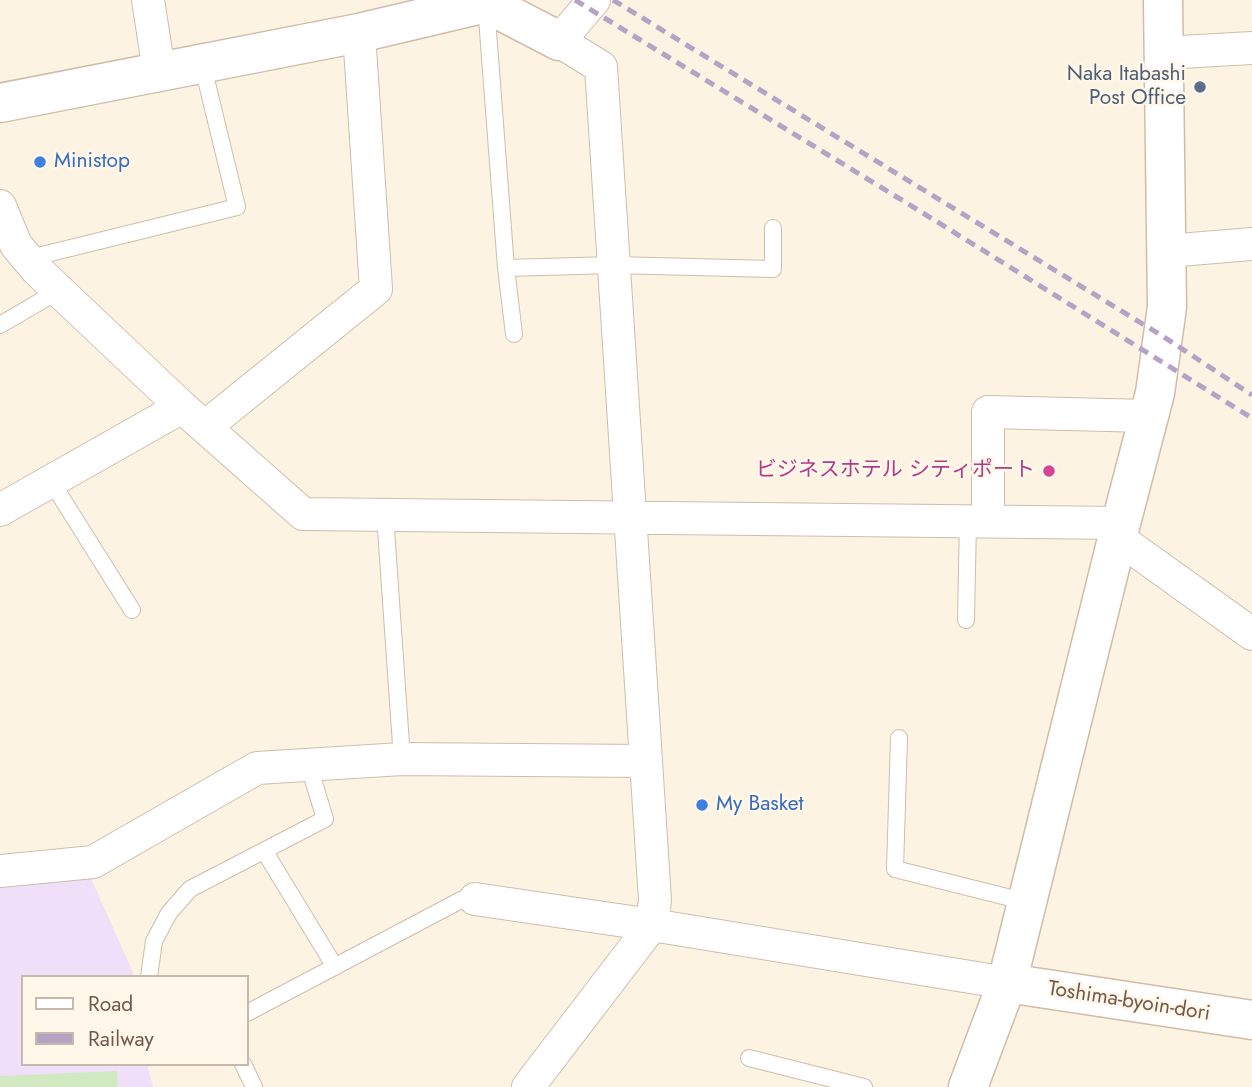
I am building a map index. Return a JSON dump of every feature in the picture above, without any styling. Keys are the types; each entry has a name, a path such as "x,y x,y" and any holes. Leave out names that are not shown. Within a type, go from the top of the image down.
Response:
{"street":[{"path":"148,0 159,71"},
{"path":"559,41 594,0"},
{"path":"968,1087 1007,983 1155,393 1167,307 1163,0"},
{"path":"0,103 359,33 486,3 559,41 601,67 654,900 652,925 528,1087"},
{"path":"0,510 51,481 194,417 376,289 359,33"},
{"path":"1163,53 1252,48"},
{"path":"0,206 16,245 26,259 194,417 303,514 978,521 1119,531 1252,634"},
{"path":"1167,251 1252,244"},
{"path":"978,521 988,412 1148,416"},
{"path":"0,871 93,862 257,768 402,759 645,761"},
{"path":"475,899 1007,983"},
{"name":"Toshima-byoin-dori","path":"1007,983 1252,1020"}],"lane":[{"path":"486,3 506,268 514,334"},
{"path":"26,259 237,207 202,63"},
{"path":"506,268 614,265 772,269 774,229"},
{"path":"0,325 58,291"},
{"path":"51,481 132,610"},
{"path":"384,516 402,759"},
{"path":"965,620 978,521"},
{"path":"899,737 895,869 1027,902"},
{"path":"149,975 154,941 169,914 190,889 325,819 308,764"},
{"path":"265,852 335,967"},
{"path":"248,1012 461,901 475,899"},
{"path":"749,1058 864,1087"},
{"path":"244,1066 254,1087"}],"shaded area":[{"path":"90,876 134,975 21,975 21,1066 148,1066 153,1087 0,1087 0,881"}],"green space":[{"path":"117,1071 118,1087 0,1087 0,1076"}],"railway":[{"path":"575,0 1252,418"},
{"path":"613,0 1164,337 1252,395"}],"place":[{"name":"Naka Itabashi Post Office","path":"1200,87"},
{"name":"Ministop","path":"40,162"},
{"name":"ビジネスホテル シティポート","path":"1049,471"},
{"name":"My Basket","path":"702,805"}]}
